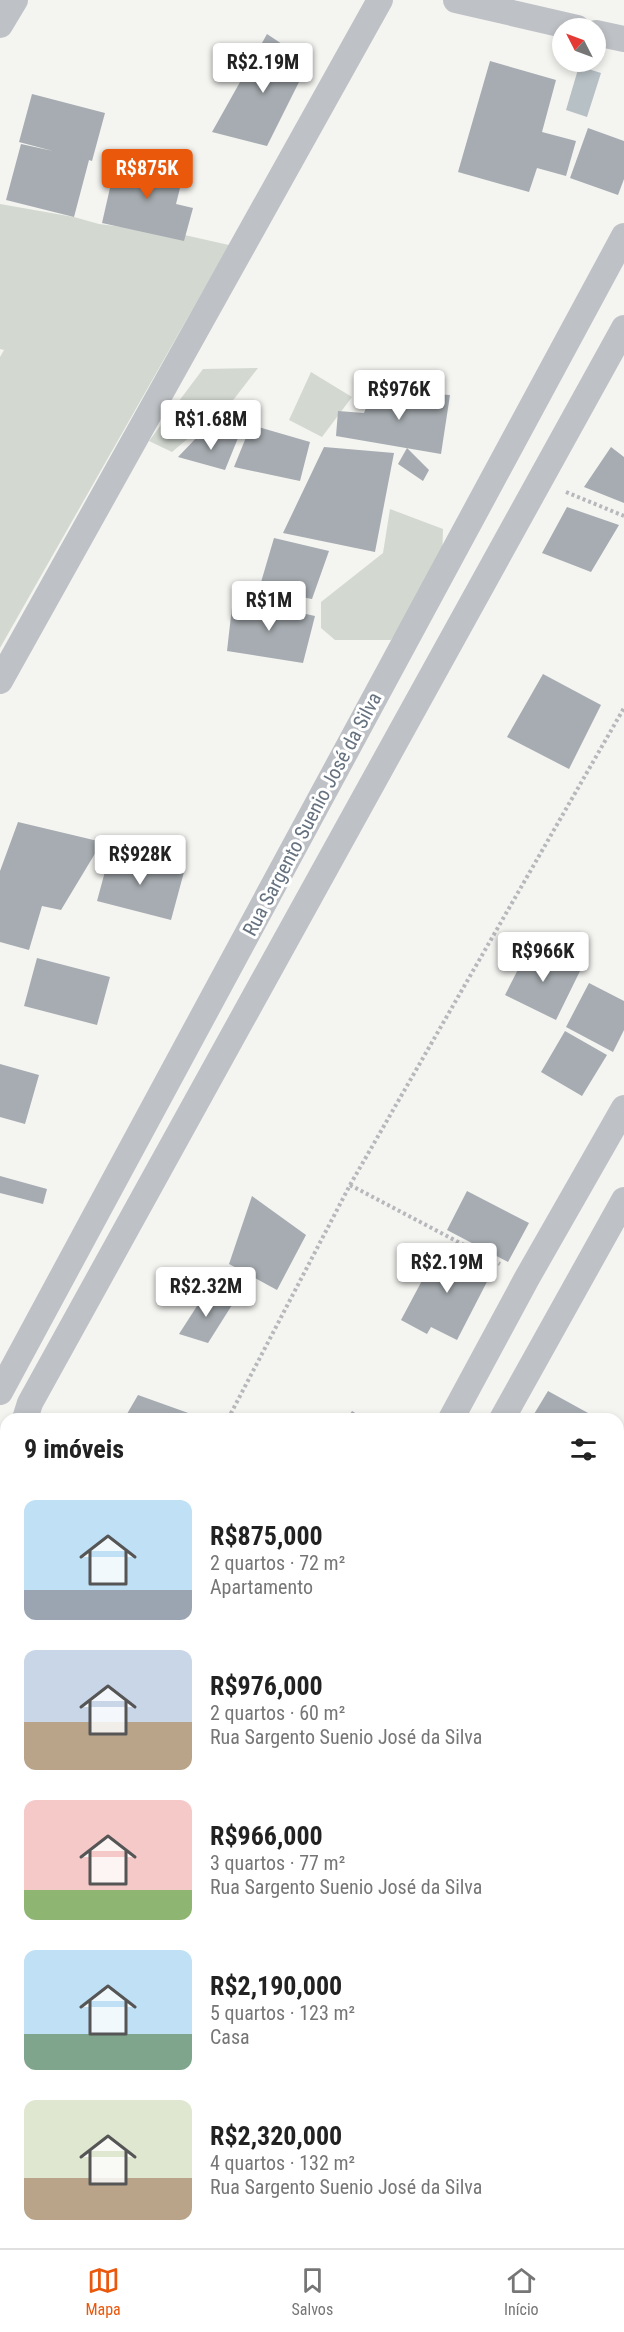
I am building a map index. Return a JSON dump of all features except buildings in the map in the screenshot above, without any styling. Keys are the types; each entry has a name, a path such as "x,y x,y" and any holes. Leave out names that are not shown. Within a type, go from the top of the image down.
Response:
{"street":[{"path":"0,25 15,0"},
{"path":"0,681 380,0"},
{"path":"456,0 552,22"},
{"path":"606,35 624,39"},
{"name":"Rua Sargento Suenio José da Silva","path":"0,1392 624,236"},
{"path":"27,1413 35,1393 624,328"},
{"path":"454,1413 527,1278 624,1108"},
{"path":"505,1413 624,1200"}],"path":[{"path":"538,480 624,516"},
{"path":"231,1413 350,1185 624,708"},
{"path":"350,1185 527,1278"}],"shaded area":[{"path":"577,72 601,73 587,117 566,110"},
{"path":"0,204 74,217 99,224 180,234 229,245 0,648 0,357 4,350 0,349"},
{"path":"258,368 234,399 172,452 149,441 203,369"},
{"path":"311,372 352,397 322,437 289,420"},
{"path":"390,509 443,529 442,565 391,640 335,640 321,628 321,602 383,553"}]}
